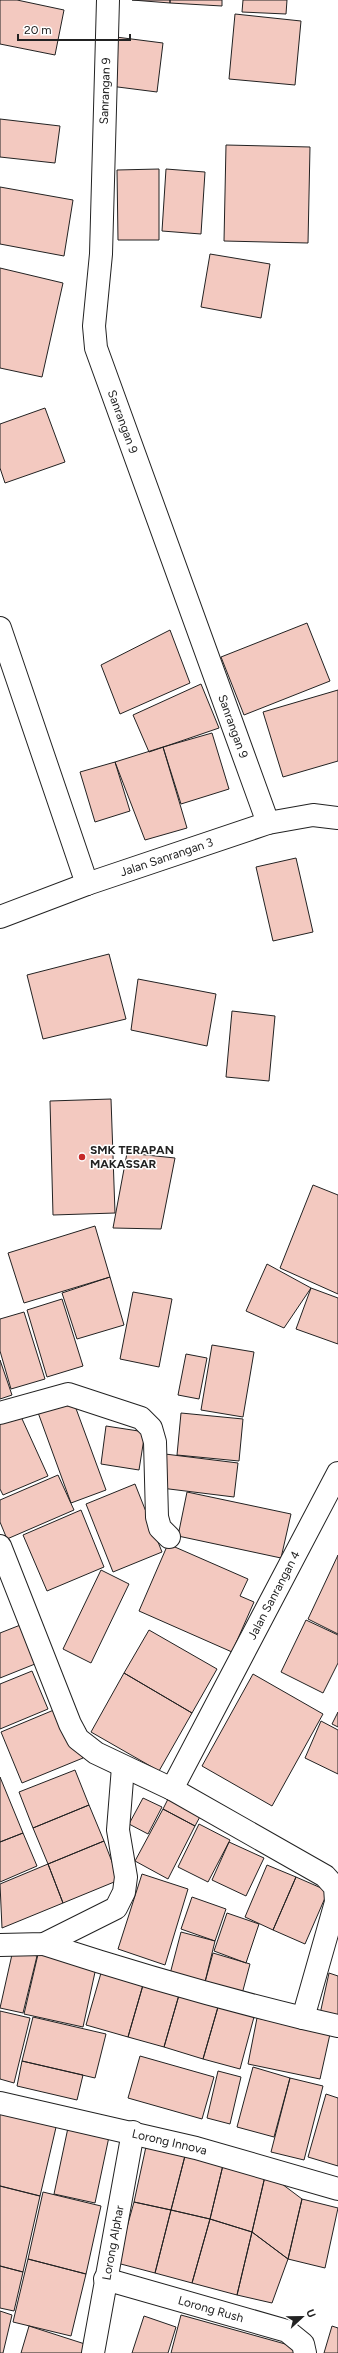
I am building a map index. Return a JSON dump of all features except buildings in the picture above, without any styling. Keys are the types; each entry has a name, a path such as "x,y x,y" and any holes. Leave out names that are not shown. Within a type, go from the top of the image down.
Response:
{"street":[{"name":"Sanrangan 9","path":"108,0 101,254 94,326 96,348 268,824"},
{"path":"0,628 87,884"},
{"name":"Jalan Sanrangan 3","path":"0,917 87,884 268,824 313,815 338,818"},
{"path":"0,1413 68,1394 141,1418 151,1428 155,1442 156,1517 160,1528 169,1537"},
{"name":"Jalan Sanrangan 4","path":"172,1789 208,1717 338,1473"},
{"path":"0,1546 70,1724 78,1739 96,1753 172,1789 325,1876 335,1887 336,1902 303,2018"},
{"path":"44,1944 116,1908 124,1892 126,1877 118,1830 123,1767"},
{"path":"0,1945 44,1944 117,1968 233,2002 338,2026"},
{"name":"Lorong Innova","path":"0,2103 133,2132 338,2189"},
{"name":"Lorong Alphar","path":"93,2353 105,2279 133,2132"},
{"name":"Lorong Rush","path":"105,2279 287,2331 303,2344 306,2353"}],"place":[{"name":"SMK TERAPAN MAKASSAR","path":"82,1157"}]}
